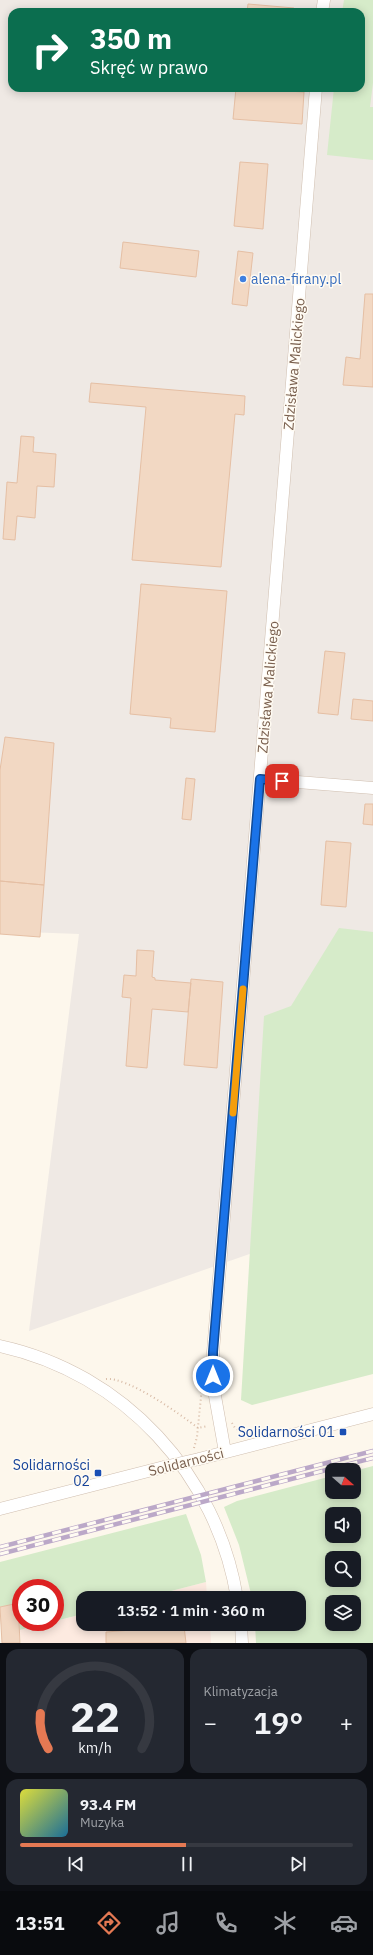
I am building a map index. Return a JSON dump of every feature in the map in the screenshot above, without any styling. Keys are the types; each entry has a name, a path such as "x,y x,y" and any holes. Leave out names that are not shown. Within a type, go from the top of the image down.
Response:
{"street":[{"name":"Zdzisława Malickiego","path":"225,1452 215,1396 213,1352 316,92"},
{"path":"260,779 373,788"},
{"path":"0,1346 44,1360 70,1371 98,1387 143,1421 168,1448 198,1487 213,1516 229,1559 236,1591"},
{"name":"Solidarności","path":"0,1509 164,1467 195,1454 225,1452 373,1414"},
{"path":"241,1631 242,1643"}],"path":[{"path":"105,1379 116,1380 156,1399 198,1428 195,1454"},
{"path":"232,1423 235,1428 244,1434 249,1435"}],"shaded area":[{"path":"0,0 373,0 373,1211 29,1331 79,934 0,931"},
{"path":"206,1582 207,1591 171,1591"},
{"path":"76,1616 76,1631 210,1631 211,1643 21,1643 20,1631 64,1631 64,1619"}],"green space":[{"path":"344,0 373,0 373,83 370,107 373,107 373,160 327,155 334,92 365,92 365,8 343,8"},
{"path":"339,928 373,932 373,1374 252,1405 241,1400 264,1016 291,1006"},
{"path":"373,1466 373,1643 256,1643 255,1631 306,1631 306,1591 250,1591 239,1545 224,1507 237,1501 325,1478 325,1499 361,1499 361,1469"},
{"path":"186,1514 201,1555 206,1582 171,1591 76,1591 76,1616 64,1619 64,1579 12,1579 12,1604 0,1607 0,1562"}],"building":[{"path":"248,4 294,8 248,8"},
{"path":"236,92 304,92 302,124 233,119"},
{"path":"240,162 268,164 263,229 234,226"},
{"path":"123,242 199,251 196,277 120,268"},
{"name":"alena-firany.pl","path":"238,251 253,253 247,306 232,304"},
{"path":"365,294 373,294 373,387 343,385 346,357 360,359"},
{"path":"91,383 245,396 244,415 235,414 221,567 132,560 146,407 89,402"},
{"path":"21,436 34,437 33,452 56,454 54,487 37,486 35,518 17,516 15,540 3,539 7,482 17,483"},
{"path":"141,584 227,591 215,732 170,728 171,718 130,714"},
{"path":"325,651 345,653 338,715 318,713"},
{"path":"353,699 373,701 373,721 351,719"},
{"path":"5,737 54,743 44,885 0,881 0,770"},
{"path":"186,778 195,779 191,820 182,819"},
{"path":"365,804 373,804 373,825 363,824"},
{"path":"326,841 351,843 346,907 321,905"},
{"path":"0,881 44,885 40,937 0,934"},
{"path":"137,950 154,951 152,977 155,978 155,980 191,983 188,1012 152,1009 147,1068 126,1066 131,998 122,997 124,975 136,976"},
{"path":"191,979 223,982 217,1068 184,1065"},
{"path":"12,1604 12,1631 19,1631 20,1643 2,1643 0,1607"},
{"path":"185,1631 186,1643 106,1643 106,1632"}],"railway":[{"path":"0,1547 373,1451"},
{"path":"0,1554 373,1458"}],"slow traffic":[{"path":"233,1113 243,989"}],"place":[{"name":"alena-firany.pl","path":"243,279"},
{"name":"Solidarności 01","path":"343,1432"},
{"name":"Solidarności 02","path":"98,1473"}],"route":[{"path":"213,1376 212,1362 260,779 282,781"}]}
